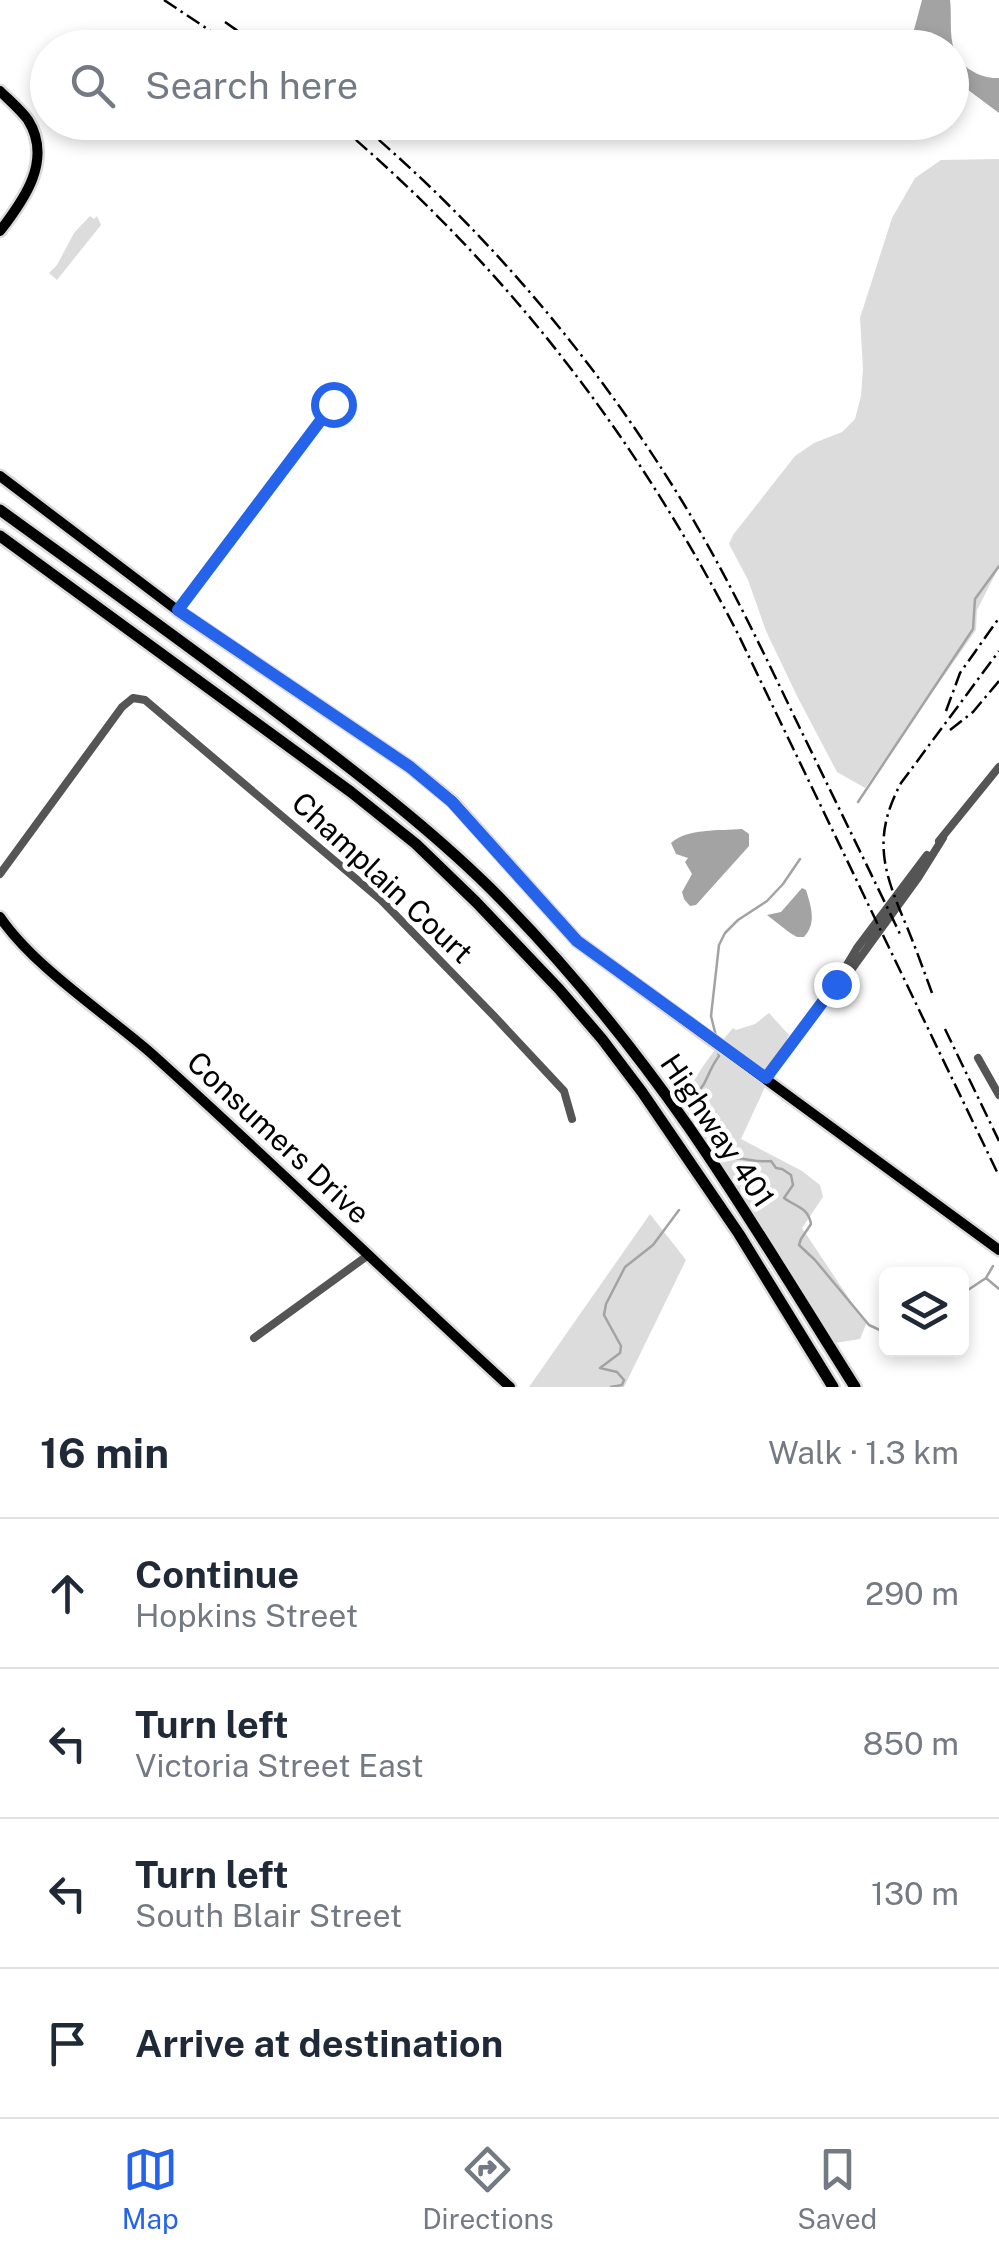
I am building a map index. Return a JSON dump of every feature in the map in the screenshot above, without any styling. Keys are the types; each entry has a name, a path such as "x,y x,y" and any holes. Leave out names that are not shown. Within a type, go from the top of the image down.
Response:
{"highway":[{"name":"Highway 401","path":"0,510 363,778 490,888 612,1024 688,1127 855,1387"},
{"name":"Highway 401","path":"0,536 352,792 416,844 476,902 559,989 642,1092 738,1234 833,1387"}],"main road":[{"path":"0,91 30,125"},
{"path":"0,231 32,182 37,163 35,140"},
{"path":"0,476 178,610 410,767 452,802 577,941 999,1250"},
{"name":"Consumers Drive","path":"0,917 4,929 172,1073 510,1387"}],"street":[{"path":"178,610 336,400"},
{"name":"Champlain Court","path":"0,874 122,708 133,698 145,700 381,900 564,1090 572,1119"},
{"path":"766,1078 917,866 999,767"},
{"path":"978,1058 999,1095"},
{"path":"988,1073 999,1069"},
{"path":"254,1338 367,1256"}],"shaded area":[{"path":"922,0 950,0 952,30 914,30"},
{"path":"969,69 985,77 999,78 999,113 969,91"},
{"path":"999,159 999,567 977,610 976,630 865,788 837,772 766,631 748,580 729,544 795,456 842,432 855,419 863,369 860,318 892,218 915,178 941,160"},
{"path":"90,216 97,216 101,225 57,280 49,273 74,233"},
{"path":"742,829 749,834 749,846 696,905 690,906 682,892 692,874 685,862 688,858 676,854 671,843 695,833"},
{"path":"802,888 808,896 812,920 804,937 797,937 767,915 781,912"},
{"path":"769,1013 789,1035 741,1139 802,1171 820,1185 823,1197 802,1228 867,1322 860,1339 835,1343 717,1161 685,1098 706,1062 733,1028 755,1024"},
{"path":"650,1214 686,1260 624,1387 529,1387"}],"waterway":[{"path":"858,802 973,629 975,599 999,566"},
{"path":"716,1036 711,1016 719,945 738,920 767,901 800,859"},
{"path":"718,1052 691,1103 729,1158 771,1161 791,1175 793,1185 784,1198 804,1211 811,1224 799,1245 869,1325 879,1330"},
{"path":"611,1387 622,1385 624,1380 617,1372 600,1368 620,1353 621,1346 604,1315 606,1304 625,1267 653,1245 679,1210"},
{"path":"969,1289 986,1278 993,1266"},
{"path":"986,1278 999,1289"}],"railway":[{"path":"164,0 209,30"},
{"path":"225,22 236,30"},
{"path":"355,140 456,235 512,296 612,424 657,492 739,636 999,1176"},
{"path":"379,140 494,252 575,347 648,448 741,607 900,934"},
{"path":"946,711 960,673 999,618"},
{"path":"932,993 887,872 886,822 901,783 999,651"},
{"path":"950,730 973,712 999,681"},
{"path":"945,1029 999,1141"}],"route":[{"path":"333,404 178,610 410,767 452,802 577,941 766,1078 836,984"}]}
